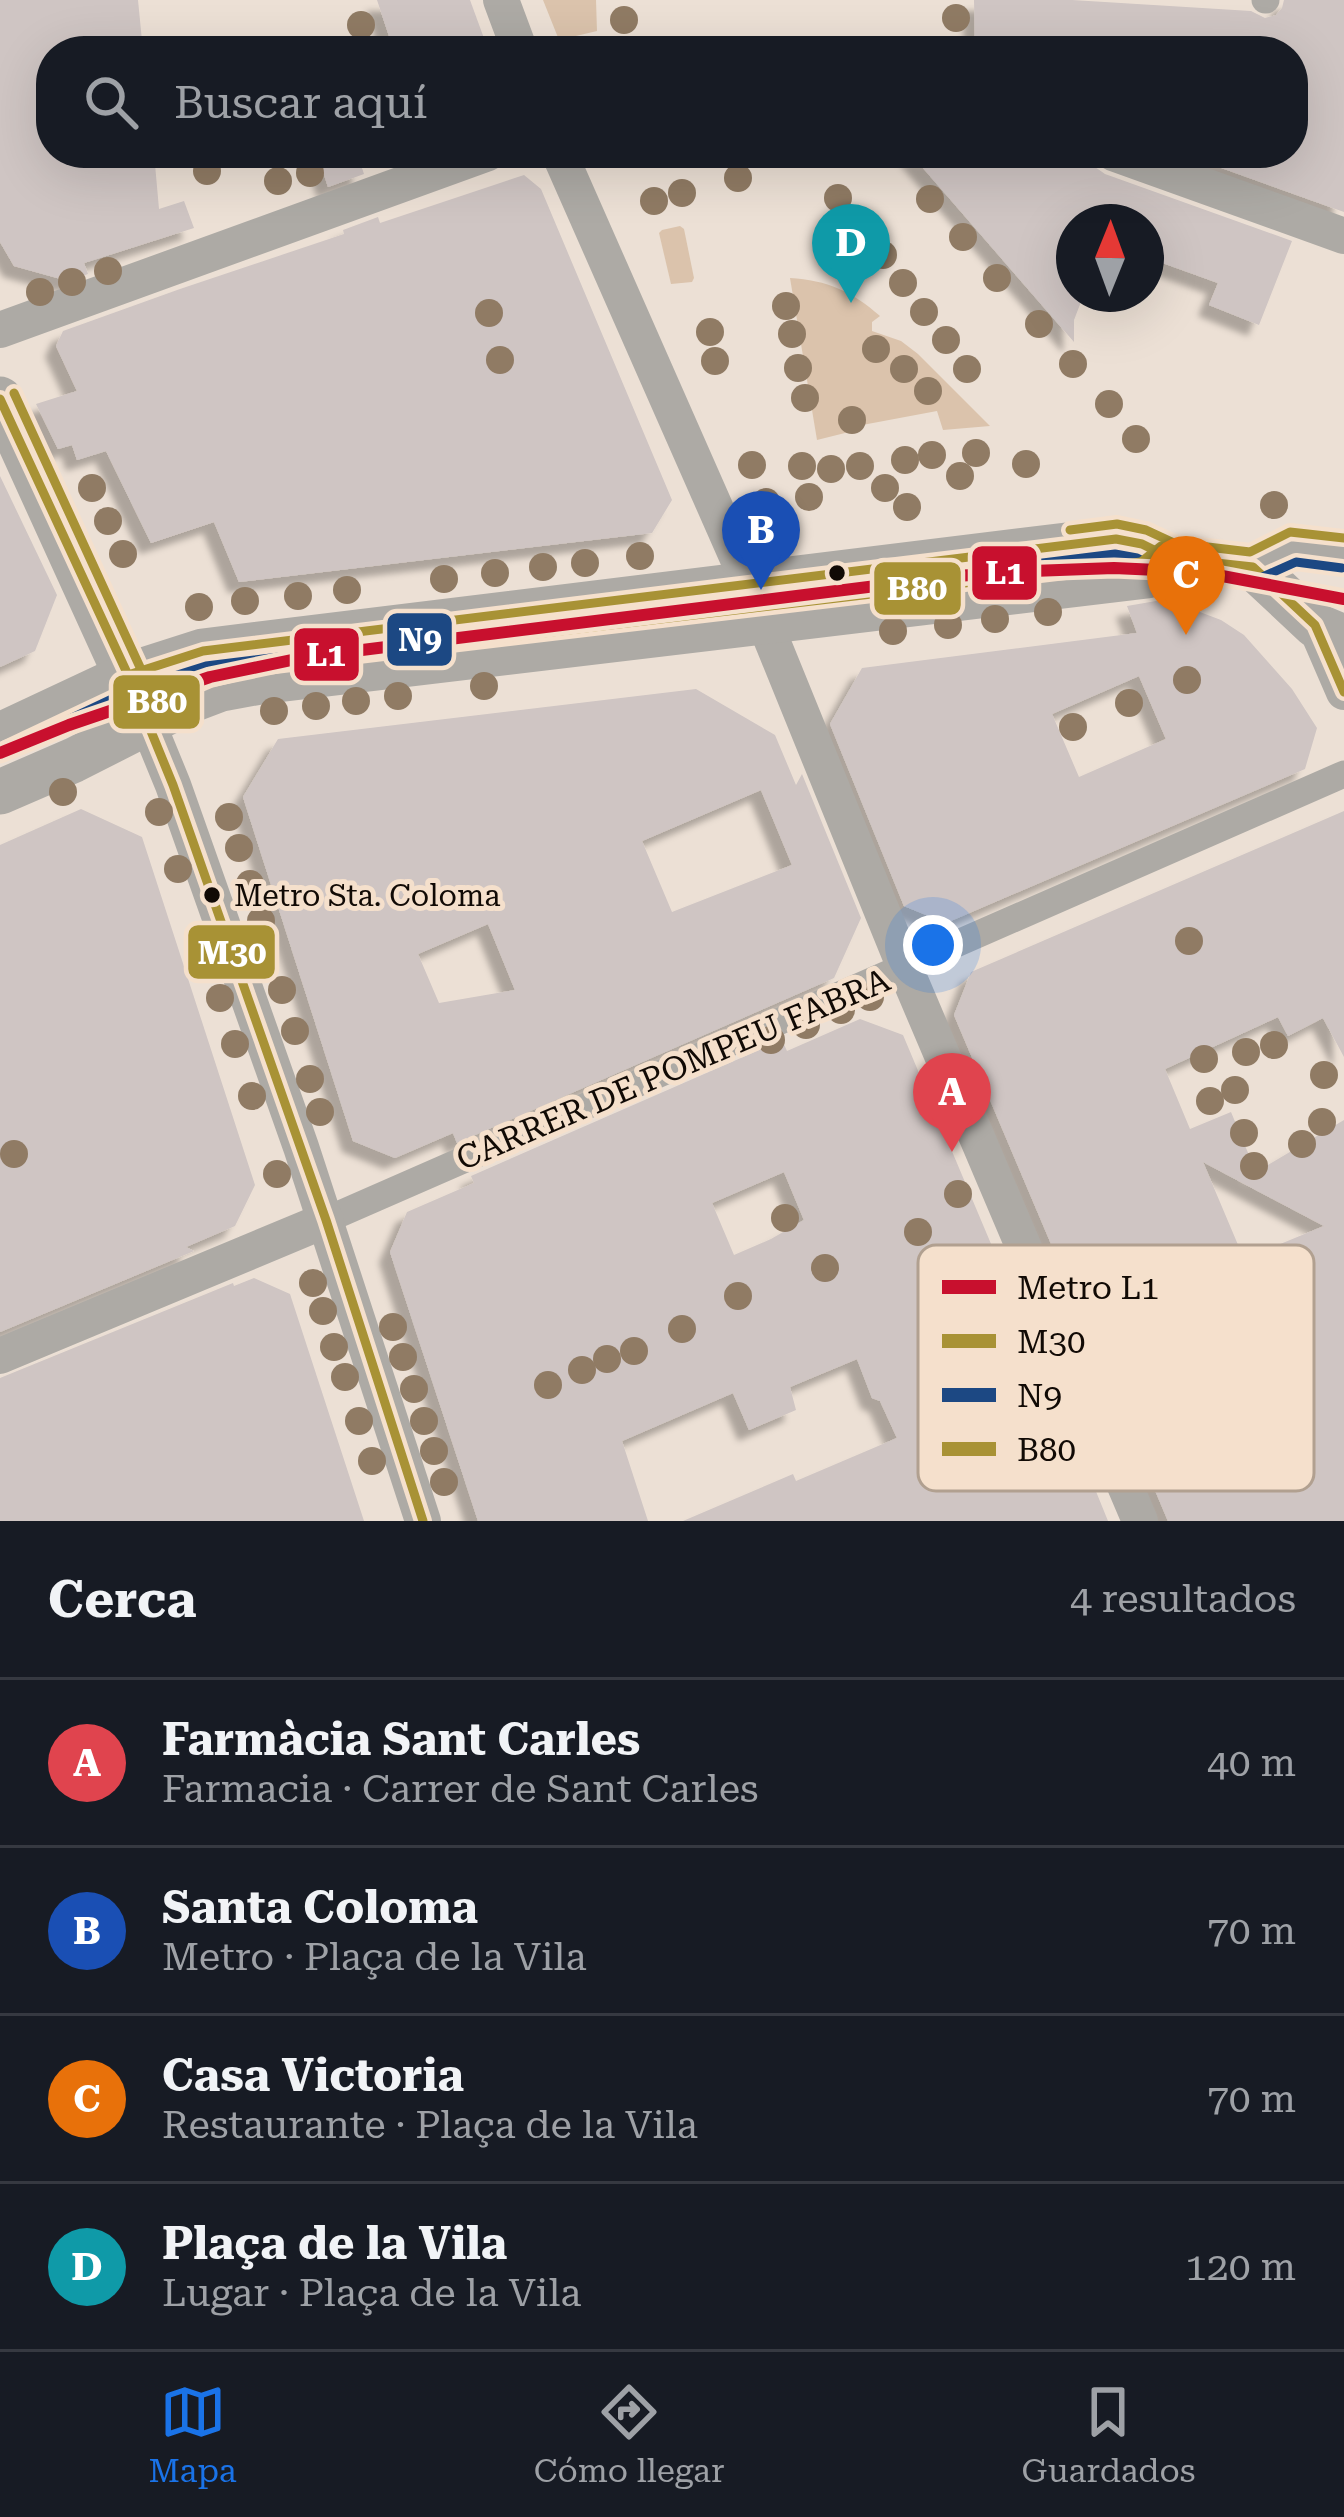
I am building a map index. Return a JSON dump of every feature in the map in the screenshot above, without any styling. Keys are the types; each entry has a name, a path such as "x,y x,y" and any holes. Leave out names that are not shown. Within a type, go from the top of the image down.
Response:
{"street":[{"path":"501,0 514,36"},
{"path":"0,330 447,168"},
{"path":"566,168 756,603 1023,1245"},
{"path":"1155,168 1344,236"},
{"path":"0,399 138,700 213,896 326,1220 423,1521"},
{"path":"0,792 74,760 138,700 203,651 756,603 1116,539 1142,544 1169,558 1253,566 1293,547 1344,554"},
{"path":"1253,566 1334,632"},
{"path":"1344,572 1334,590 1334,632 1344,692"},
{"path":"0,735 138,700"},
{"name":"CARRER DE POMPEU FABRA","path":"0,1356 326,1220 1344,774"},
{"path":"1127,1491 1140,1521"}],"shaded area":[{"path":"543,0 596,0 597,31 557,36"},
{"path":"680,226 694,278 671,284 659,233"},
{"path":"790,278 828,285 870,308 880,316 872,322 872,331 901,341 918,354 990,426 943,430 937,411 857,426 857,430 817,440"}],"building":[{"path":"0,0 138,0 142,36 36,36 36,168 155,168 159,209 184,201 194,228 84,263 88,274 68,281 14,266 0,242"},
{"path":"377,0 470,0 483,36 389,36"},
{"path":"974,0 1072,0 1251,11 1265,18 1276,15 1284,0 1344,0 1344,212 1222,168 1308,168 1308,36 975,36"},
{"path":"322,168 362,168 364,174 328,187"},
{"path":"923,168 1096,168 1292,241 1259,325 1209,305 1218,283 1164,264 1164,204 1056,204 1056,312 1077,312 1074,342"},
{"path":"524,175 541,189 672,500 652,533 239,582 214,522 151,543 106,451 77,460 72,445 58,449 36,404 77,391 56,346 63,331 344,234 343,230 378,217 380,223"},
{"path":"0,476 57,595 35,651 0,667"},
{"path":"1156,601 1184,606 1244,635 1292,689 1317,728 1305,769 946,923 904,906 830,724 862,668 1137,633 1127,606","holes":["1139,676 1166,739 1079,777 1052,714"]},
{"path":"696,689 775,735 796,785 802,774 861,918 834,978 457,1143 453,1133 395,1158 353,1141 243,797 278,739","holes":["761,790 792,865 672,912 642,841","488,924 515,990 439,1003 418,954"]},
{"path":"81,809 142,837 255,1185 235,1226 186,1247 194,1251 0,1332 0,845"},
{"path":"1344,811 1344,1057 1323,1018 1288,1036 1278,1017 1165,1069 1190,1129 1231,1112 1256,1172 1344,1120 1344,1521 1168,1521 1155,1491 1314,1491 1314,1245 1278,1245 1324,1226 1203,1162 1238,1245 1052,1245 954,1015 971,972"},
{"path":"860,1019 903,1035 991,1245 918,1245 918,1491 1096,1491 1108,1521 683,1521 793,1474 796,1481 897,1438 880,1401 872,1398 857,1359 790,1387 796,1410 749,1430 733,1393 622,1441 648,1521 478,1521 390,1252 407,1212 474,1183 471,1176 782,1040 787,1051","holes":["784,1172 804,1220 734,1255 712,1203"]},
{"path":"254,1278 290,1294 364,1521 0,1521 0,1378"}],"metro line":[{"name":"L1","path":"0,753 210,677 306,657 956,576 1114,568 1201,572 1344,599"}],"transit line":[{"name":"B80","path":"14,393 156,702 210,679 258,667 1141,562 1161,546"},
{"name":"M30","path":"0,399 128,675 173,785 326,1220 423,1521"},
{"name":"B80","path":"1070,530 1117,524 1174,543 1250,552 1290,532 1344,538"},
{"name":"M30","path":"128,675 203,651 1116,539 1142,544 1170,558 1253,567 1315,625 1344,692"},
{"name":"N9","path":"6,749 133,689 206,666 1115,554 1137,558 1167,573 1251,582 1296,562 1342,568"}],"place":[{"name":"Plaça de la Vila","path":"851,303"},
{"name":"Santa Coloma","path":"761,590"},
{"name":"Casa Victoria","path":"1186,635"},
{"name":"Metro Sta. Coloma","path":"212,895"},
{"name":"Farmàcia Sant Carles","path":"952,1152"}]}
